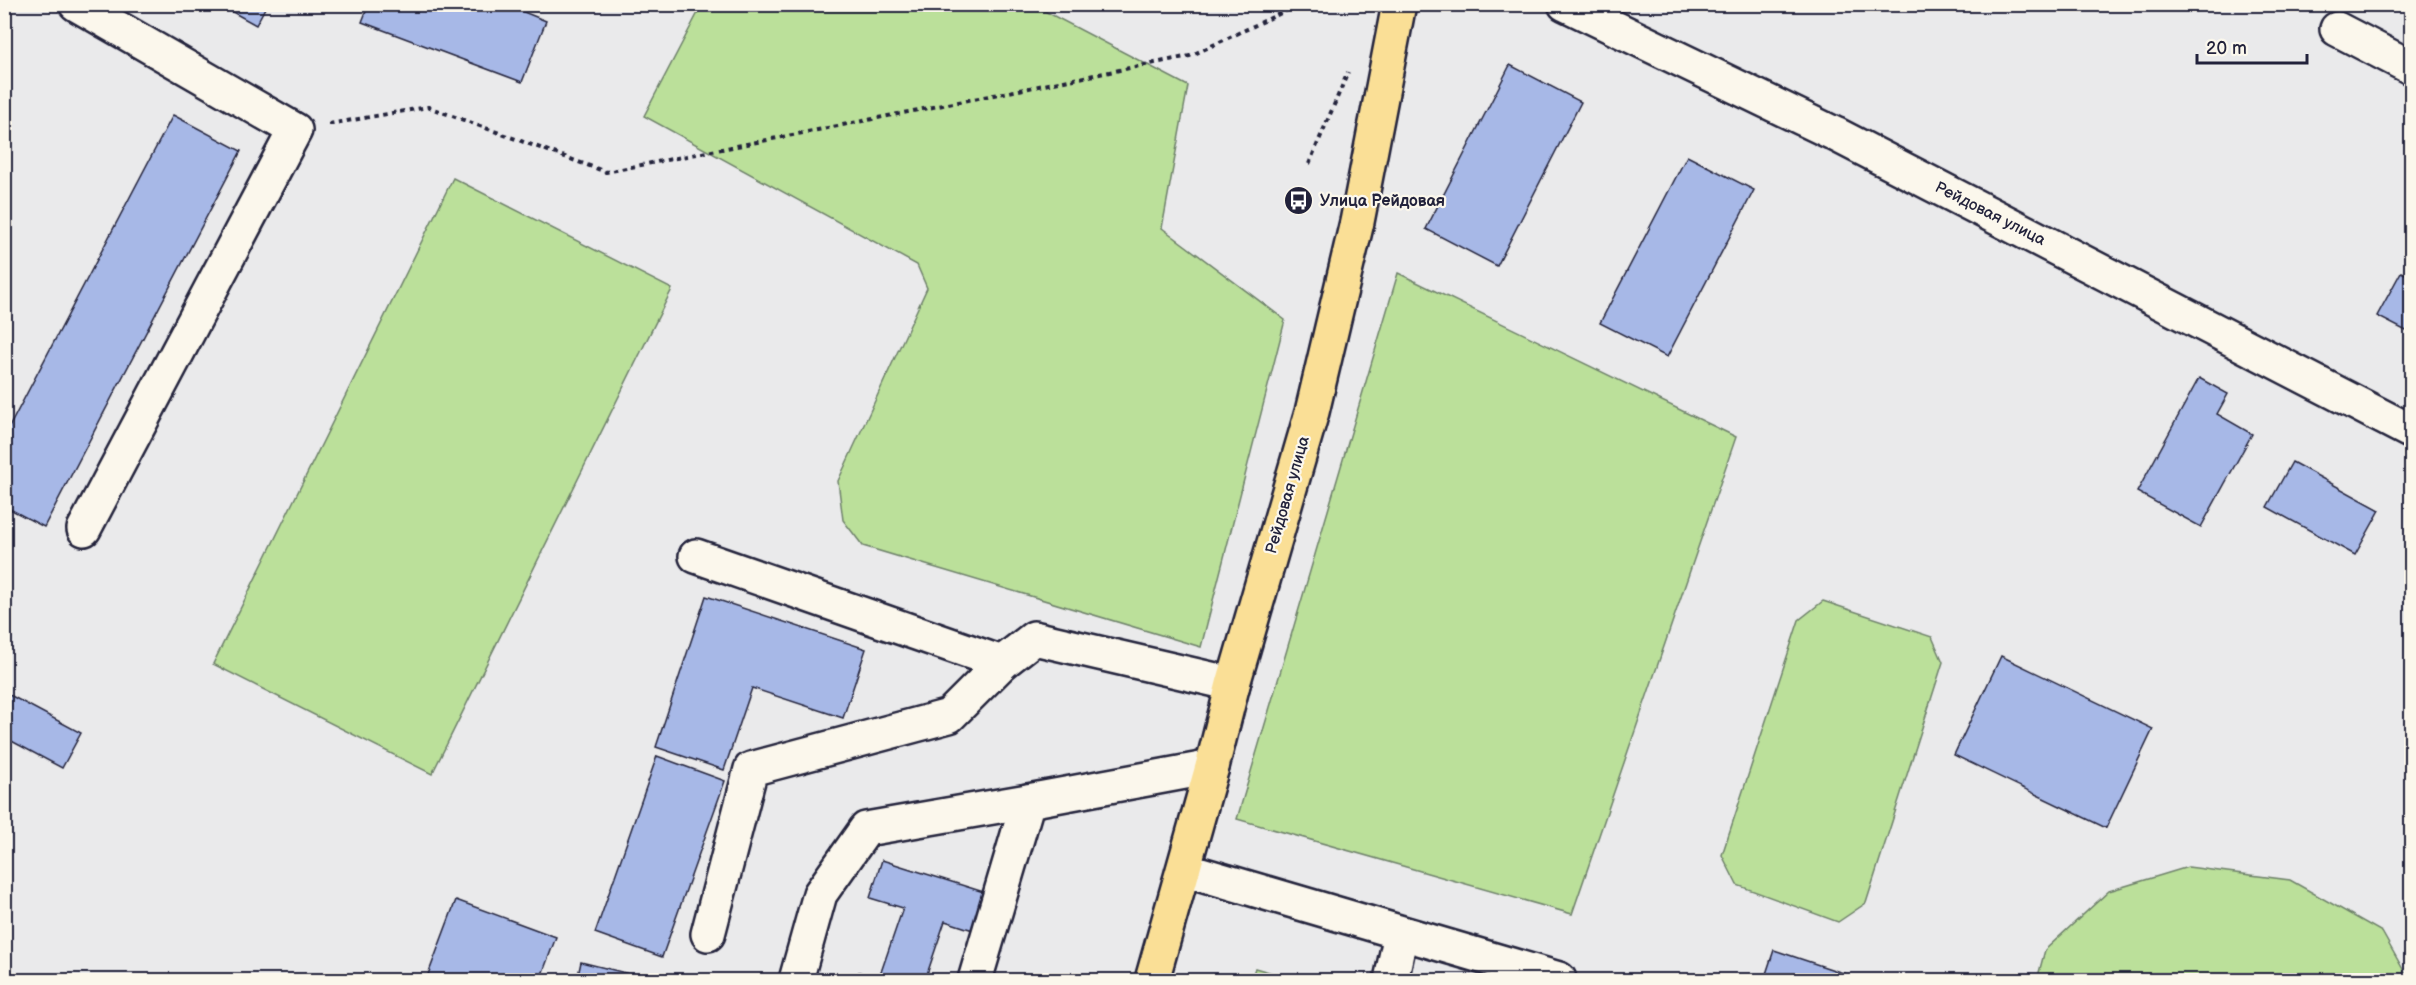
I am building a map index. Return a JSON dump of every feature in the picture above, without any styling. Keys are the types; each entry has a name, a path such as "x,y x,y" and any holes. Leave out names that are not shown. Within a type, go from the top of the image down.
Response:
{"main road":[{"name":"Рейдовая улица","path":"1152,981 1233,684 1311,412 1357,222 1399,4"}],"street":[{"path":"76,4 296,130 84,529"},
{"name":"Рейдовая улица","path":"1564,4 1835,134 2412,432"},
{"path":"2337,29 2412,68"},
{"path":"696,556 1002,663"},
{"path":"708,934 751,769 949,716 1002,663 1034,638 1233,684"},
{"path":"796,981 820,894 866,829 1212,767"},
{"path":"975,981 1028,801"},
{"path":"1184,869 1559,980"},
{"path":"1391,981 1401,934"}],"path":[{"path":"296,130 428,107 606,172 1190,56 1300,4"},
{"path":"1309,164 1350,66"}],"green space":[{"path":"702,5 1033,5 1188,86 1162,228 1285,320 1201,647 863,546 843,520 838,481 927,288 917,265 644,116"},
{"path":"453,178 672,289 432,774 213,664"},
{"path":"1398,273 1736,437 1572,914 1237,819"},
{"path":"1823,601 1932,637 1943,662 1866,903 1838,922 1737,885 1722,855 1799,620"},
{"path":"2188,867 2290,880 2382,932 2409,980 2037,980 2045,950 2109,891"},
{"path":"1255,968 1297,980 1251,980"}],"building":[{"path":"218,4 267,4 256,25"},
{"path":"369,4 504,4 546,21 522,82 362,22"},
{"path":"1510,65 1581,102 1497,266 1426,229"},
{"path":"173,115 241,151 44,527 4,506 4,437"},
{"path":"1687,156 1754,190 1667,357 1600,323"},
{"path":"2401,272 2412,277 2412,334 2377,316"},
{"path":"2199,378 2228,394 2217,414 2252,434 2201,527 2137,492"},
{"path":"2292,462 2380,510 2355,555 2267,507"},
{"path":"706,596 866,649 843,718 752,688 724,770 656,747"},
{"path":"2001,656 2153,729 2106,828 1954,755"},
{"path":"4,692 81,733 62,768 4,737"},
{"path":"657,756 725,781 662,957 595,933"},
{"path":"882,860 990,894 979,932 945,921 925,980 879,978 903,908 870,898"},
{"path":"456,900 556,937 540,980 426,980"},
{"path":"1774,950 1849,975 1847,980 1764,980"},
{"path":"581,962 650,979 650,980 577,980"},
{"path":"859,972 879,978 887,980 857,980"}],"place":[{"name":"Улица Рейдовая","path":"1299,201"}]}
